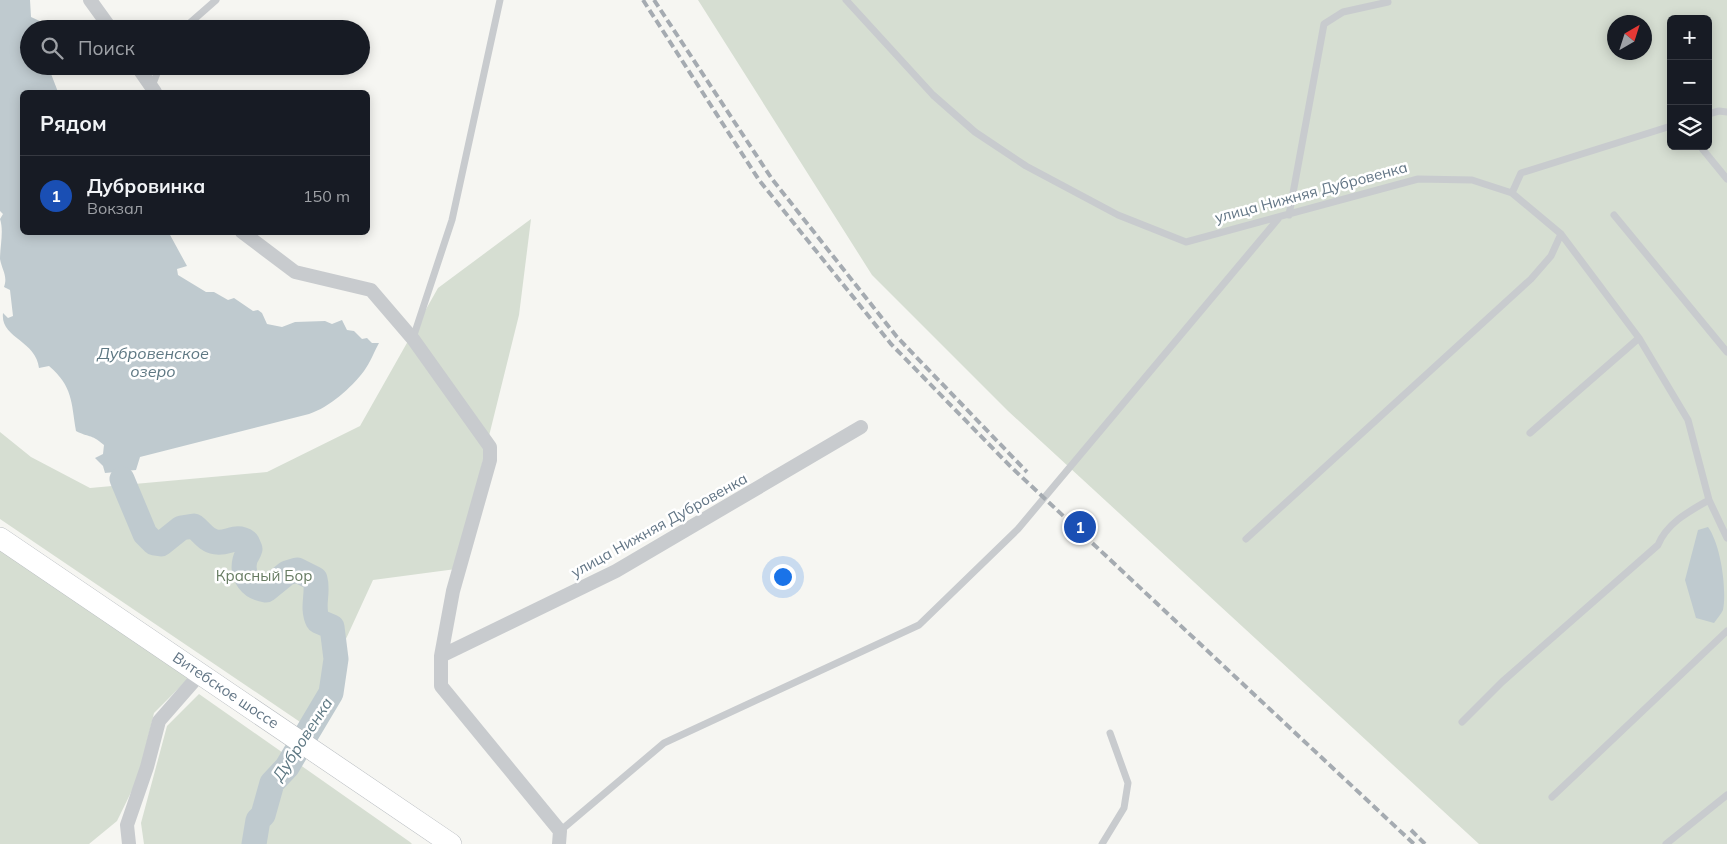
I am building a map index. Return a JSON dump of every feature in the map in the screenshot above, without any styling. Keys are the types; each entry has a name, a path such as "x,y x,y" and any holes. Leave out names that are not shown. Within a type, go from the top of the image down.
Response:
{"main road":[{"name":"Витебское шоссе","path":"0,538 451,844"}],"street":[{"path":"90,0 104,20"},
{"path":"143,75 153,90"},
{"path":"246,235 295,272 371,290 413,339 490,446 490,460 453,591 441,656 441,686 560,837"},
{"name":"улица Нижняя Дубровенка","path":"441,656 616,571 861,427"},
{"path":"129,844 127,825 148,767 159,721 201,673"}],"lane":[{"path":"194,20 216,0"},
{"path":"413,339 452,220 500,0"},
{"name":"улица Нижняя Дубровенка","path":"846,0 933,95 974,132 1026,166 1118,215 1186,242 1418,179 1472,180 1512,193 1561,234 1639,338 1688,420 1708,500 1727,538"},
{"path":"1289,215 1324,24 1343,12 1388,2"},
{"path":"153,90 157,75"},
{"path":"1712,113 1727,112"},
{"path":"1512,193 1521,173 1667,127"},
{"path":"1703,150 1727,179"},
{"path":"1614,215 1727,352"},
{"path":"560,837 664,743 919,625 1018,529 1278,218"},
{"path":"1246,539 1531,279 1551,256 1561,234"},
{"path":"1530,433 1639,338"},
{"path":"1462,722 1502,682 1658,545 1663,532 1680,517 1708,500"},
{"path":"1552,797 1727,631"},
{"path":"1102,844 1124,808 1128,783 1110,734"},
{"path":"1666,844 1727,795"}],"green space":[{"path":"698,0 1727,0 1727,844 1479,844 1008,411 872,275"},
{"name":"Красный Бор","path":"531,219 519,315 456,569 373,580 306,726 0,519 0,432 31,457 90,488 267,472 360,426 438,288"},
{"path":"0,547 192,675 154,713 138,778 117,821 89,844 0,844"},
{"path":"199,694 412,844 144,844 141,823 167,726"}],"water":[{"name":"Дубровенское озеро","path":"0,0 30,0 31,17 38,20 20,20 20,75 51,75 57,90 20,90 20,235 170,235 187,266 177,269 178,275 206,292 214,292 228,300 234,298 253,311 258,310 262,313 267,324 282,327 295,322 325,321 332,324 342,320 347,330 354,331 362,339 367,338 372,343 379,343 359,377 332,402 317,411 140,457 136,470 105,473 103,466 95,458 103,454 104,445 92,437 76,431 70,395 63,381 49,366 39,368 32,351 12,334 4,321 3,313 8,318 13,316 10,290 4,287 5,276 0,259 2,234 0,219 3,214 0,211"},
{"path":"1708,527 1713,535 1720,556 1724,591 1723,610 1714,623 1696,618 1685,580 1698,530"}],"waterway":[{"name":"Дубровенка","path":"122,479 145,534 154,543 161,544 181,528 194,526 206,538 212,541 220,542 239,539 247,542 250,549 245,560 244,571 248,580 256,587 266,590 287,573 297,570 315,579 316,616 318,621 332,627 336,659 331,693 287,767 272,783 263,815 258,820 254,844"}],"railway":[{"path":"643,0 759,180 891,344 1011,467 1414,844"},
{"path":"654,0 772,179 897,337 1027,472"},
{"path":"1411,830 1425,844"}],"place":[{"name":"Дубровинка","path":"1080,527"}]}
